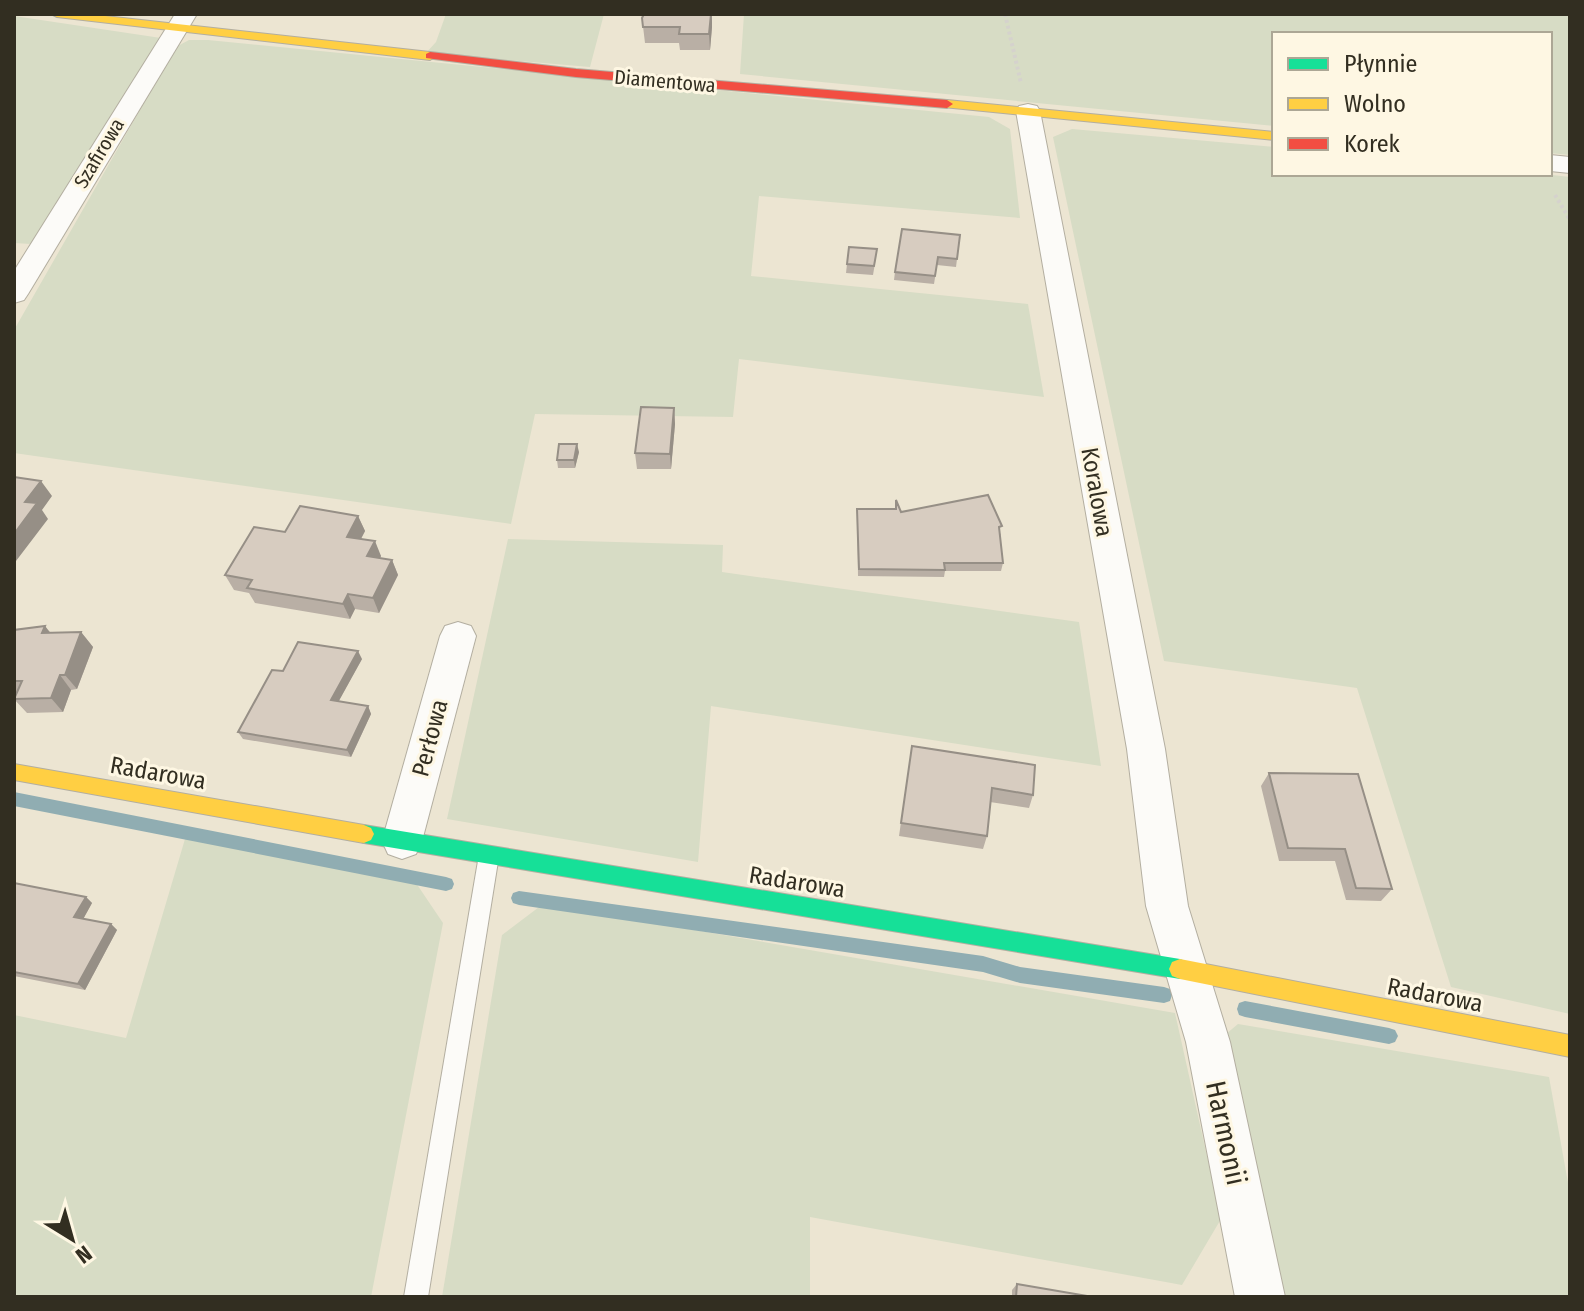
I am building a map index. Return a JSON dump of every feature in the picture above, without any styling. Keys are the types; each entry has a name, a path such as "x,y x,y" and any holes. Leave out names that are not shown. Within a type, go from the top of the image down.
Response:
{"street":[{"name":"Diamentowa","path":"57,14 182,20 576,73 1028,111 1272,136"},
{"name":"Szafirowa","path":"14,294 182,20"},
{"name":"Koralowa","path":"1028,111 1146,749 1167,906 1186,970"},
{"name":"Perłowa","path":"402,841 458,636"},
{"name":"Radarowa","path":"14,772 402,841 1186,970 1570,1046"},
{"name":"Harmonii","path":"1186,970 1208,1042 1260,1297"}],"lane":[{"path":"416,1297 489,855"}],"path":[{"path":"1005,14 1028,111"}],"green space":[{"path":"446,14 604,14 590,67 426,53 436,42"},
{"path":"744,14 1570,14 1570,155 1552,153 1552,32 1272,32 1272,126 740,74"},
{"path":"14,16 161,38 31,244 14,243"},
{"path":"189,40 989,117 1010,129 1020,218 759,196 751,276 1028,304 1044,397 739,359 733,417 535,414 511,524 14,453 14,330 176,47"},
{"path":"1072,129 1272,147 1272,176 1570,177 1570,1014 1451,987 1357,688 1164,661 1053,137"},
{"path":"508,539 723,545 722,572 1079,622 1101,766 711,706 698,862 447,819"},
{"path":"185,839 414,880 443,923 371,1297 14,1297 14,1015 126,1038"},
{"path":"543,904 1175,1013 1221,1219 1182,1285 810,1217 810,1297 442,1297 502,935"},
{"path":"1238,1024 1549,1077 1570,1194 1570,1297 1283,1297 1226,1034"}],"building":[{"path":"644,14 711,14 709,34 679,34 680,27 643,27"},
{"path":"902,229 960,235 957,259 938,257 935,276 895,272"},
{"path":"849,247 877,249 874,266 847,264"},
{"path":"641,407 674,408 670,454 635,453"},
{"path":"559,444 577,444 574,460 557,460"},
{"path":"14,477 41,481 25,502 37,503 14,534"},
{"path":"988,495 1002,526 999,527 1003,563 944,563 945,570 859,569 857,509 896,509 896,500 901,512"},
{"path":"300,506 358,516 347,537 375,541 367,556 392,560 373,598 348,594 343,604 247,588 252,580 225,575 254,527 285,532"},
{"path":"45,626 42,633 81,632 65,675 60,675 51,698 14,699 22,681 14,681 14,630"},
{"path":"298,642 358,651 331,700 368,706 347,750 238,732 272,670 283,671"},
{"path":"912,746 1035,765 1033,795 992,788 987,836 901,823"},
{"path":"1269,773 1358,774 1392,889 1356,888 1345,849 1288,848"},
{"path":"14,883 86,897 74,917 111,924 78,984 14,972"},
{"path":"1017,1284 1093,1297 1016,1297"}],"waterway":[{"path":"14,799 446,884"},
{"path":"519,898 983,964 1020,975 1164,995"},
{"path":"1245,1009 1389,1036"}],"traffic: fast":[{"path":"364,834 1180,969"}],"traffic: slow":[{"path":"57,14 430,56"},
{"path":"947,104 1272,136"},
{"path":"14,772 364,834"},
{"path":"1180,969 1570,1046"}],"traffic: jam":[{"path":"430,56 576,73 947,104"}]}
